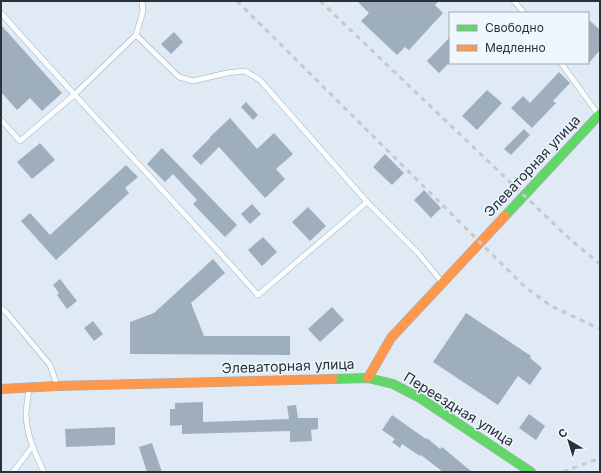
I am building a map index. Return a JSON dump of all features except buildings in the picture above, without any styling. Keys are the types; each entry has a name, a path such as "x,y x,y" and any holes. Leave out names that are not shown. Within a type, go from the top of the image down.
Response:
{"main road":[{"name":"Элеваторная улица","path":"1,389 57,386 368,378 390,338 600,115"},
{"name":"Переездная улица","path":"368,378 393,384 420,398 531,472"}],"lane":[{"path":"1,120 20,141 74,95 136,35 143,11 142,1"},
{"path":"514,1 523,12"},
{"path":"1,12 74,95 258,295 367,202"},
{"path":"136,35 179,77 193,81 227,72 245,71 260,80 367,202 418,253 443,282"},
{"path":"562,64 600,115"},
{"path":"1,308 50,365 57,386"},
{"path":"30,387 26,415 32,447 44,472"},
{"path":"13,472 32,447"}],"railway":[{"path":"237,1 525,287 551,306 600,329"},
{"path":"320,1 573,242 600,264"},
{"path":"563,472 600,458"}],"traffic: fast":[{"path":"505,216 600,114"},
{"path":"333,379 368,378 393,384 420,398 531,472"}],"traffic: slow":[{"path":"368,378 391,338 505,216"},
{"path":"1,389 57,386 333,379"}]}
